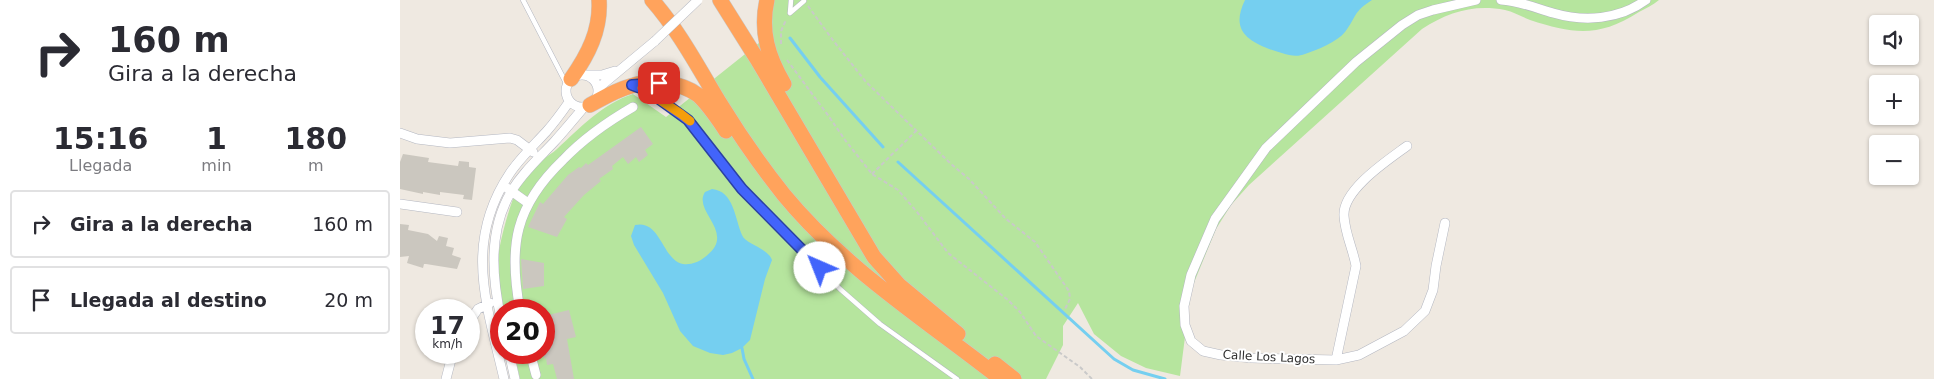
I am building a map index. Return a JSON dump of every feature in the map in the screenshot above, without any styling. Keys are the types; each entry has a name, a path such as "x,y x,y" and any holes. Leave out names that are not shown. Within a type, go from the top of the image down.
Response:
{"highway":[{"path":"573,79 595,36 598,23 599,0"},
{"path":"652,0 686,45 746,144 786,196 823,237 855,266 1014,379"},
{"path":"720,0 874,257 899,285 946,331 1001,379"},
{"path":"767,0 764,14 765,38 771,60 778,74 850,201 882,251 946,331"},
{"path":"587,106 632,85 647,83 680,87 696,94 711,110 770,192 826,252 877,294 946,331"}],"street":[{"path":"497,299 493,257 500,218 511,192 539,158 597,96 598,90 602,85 655,41 698,0"},
{"name":"Calle Los Lagos","path":"1445,223 1433,290 1425,311 1404,331 1359,355 1336,360 1252,358 1221,355 1204,351 1191,341 1185,325 1184,306 1191,275 1215,219 1266,148 1356,62 1402,25 1418,15 1432,10 1476,0"},
{"path":"1501,0 1511,0 1556,14 1582,19 1612,16 1636,7 1646,0"},
{"path":"573,79 602,75 622,68"},
{"path":"573,79 593,79 598,90"},
{"path":"573,79 566,95 569,102 578,107 587,106"},
{"path":"504,379 486,304 482,263 486,233 496,198 511,171 548,130 569,102"},
{"path":"518,299 515,278 515,249 528,203 542,182 573,149 612,119 634,107"},
{"path":"400,133 417,138 450,143 510,138 530,149 539,158"},
{"path":"1336,360 1356,266 1353,251 1347,237 1343,214 1347,202 1355,190 1378,168 1407,146"},
{"path":"503,184 511,192 528,203"},
{"path":"400,204 457,212"},
{"path":"480,308 490,303"},
{"path":"446,379 450,364"},
{"path":"512,364 515,379"},
{"path":"533,364 536,375"}],"lane":[{"path":"523,0 573,79"},
{"path":"790,13 791,0"},
{"path":"790,13 804,1"},
{"path":"632,85 648,91 688,120 742,189 840,289 880,324 956,379"}],"path":[{"path":"804,1 866,82 950,164 969,179 1006,219 1035,242 1069,291 1070,299 1065,309"},
{"path":"782,50 781,30 790,13"},
{"path":"785,58 872,174 898,190 918,212 948,253 1008,300 1020,312 1036,336 1080,367 1092,379"},
{"path":"872,174 916,130"}],"green space":[{"path":"774,0 1659,0 1624,20 1598,30 1586,31 1560,28 1494,8 1462,11 1442,18 1422,29 1249,185 1231,205 1216,229 1191,290 1180,376 1146,368 1121,356 1094,334 1078,303 1063,326 1063,345 1046,379 520,379 517,364 555,364 555,299 502,299 499,284 498,259 507,218 516,191 527,172 557,149 592,117 622,98 633,94 666,117 769,35"}],"water":[{"path":"1245,0 1372,0 1358,11 1345,32 1337,39 1315,50 1296,56 1260,45 1252,41 1242,31 1240,18"},
{"path":"712,189 719,191 729,200 744,238 766,252 772,260 765,279 750,340 742,348 723,355 710,353 693,346 680,331 663,293 634,245 631,236 635,225 644,225 651,228 676,261 683,264 692,264 700,260 714,248 717,240 716,231 704,207 703,200 705,192"}],"building":[{"path":"641,127 653,144 645,150 648,155 639,162 636,157 628,164 623,157 612,166 613,169 599,179 601,181 584,195 564,217 567,219 557,237 528,227 540,202 543,204 568,175 586,163 588,165"},
{"path":"403,154 429,158 428,162 458,166 459,161 469,162 469,167 476,168 472,200 463,199 464,195 440,192 440,195 423,192 423,194 400,189 400,162"},
{"path":"400,224 409,225 408,230 428,234 437,241 439,236 448,238 446,246 454,248 452,255 461,258 457,269 426,264 424,264 423,268 407,263 409,256 400,257"},
{"path":"521,259 544,263 544,286 523,289"},
{"path":"569,310 576,337 567,339 574,379 557,379 553,364 555,364 555,313"}],"waterway":[{"path":"790,38 820,77 883,147"},
{"path":"898,162 1114,359 1133,370 1165,379"},
{"path":"742,348 744,359 753,379"}],"slow traffic":[{"path":"642,88 690,121"}],"route":[{"path":"659,83 632,85 648,91 688,120 701,134 742,189 820,268"}]}
